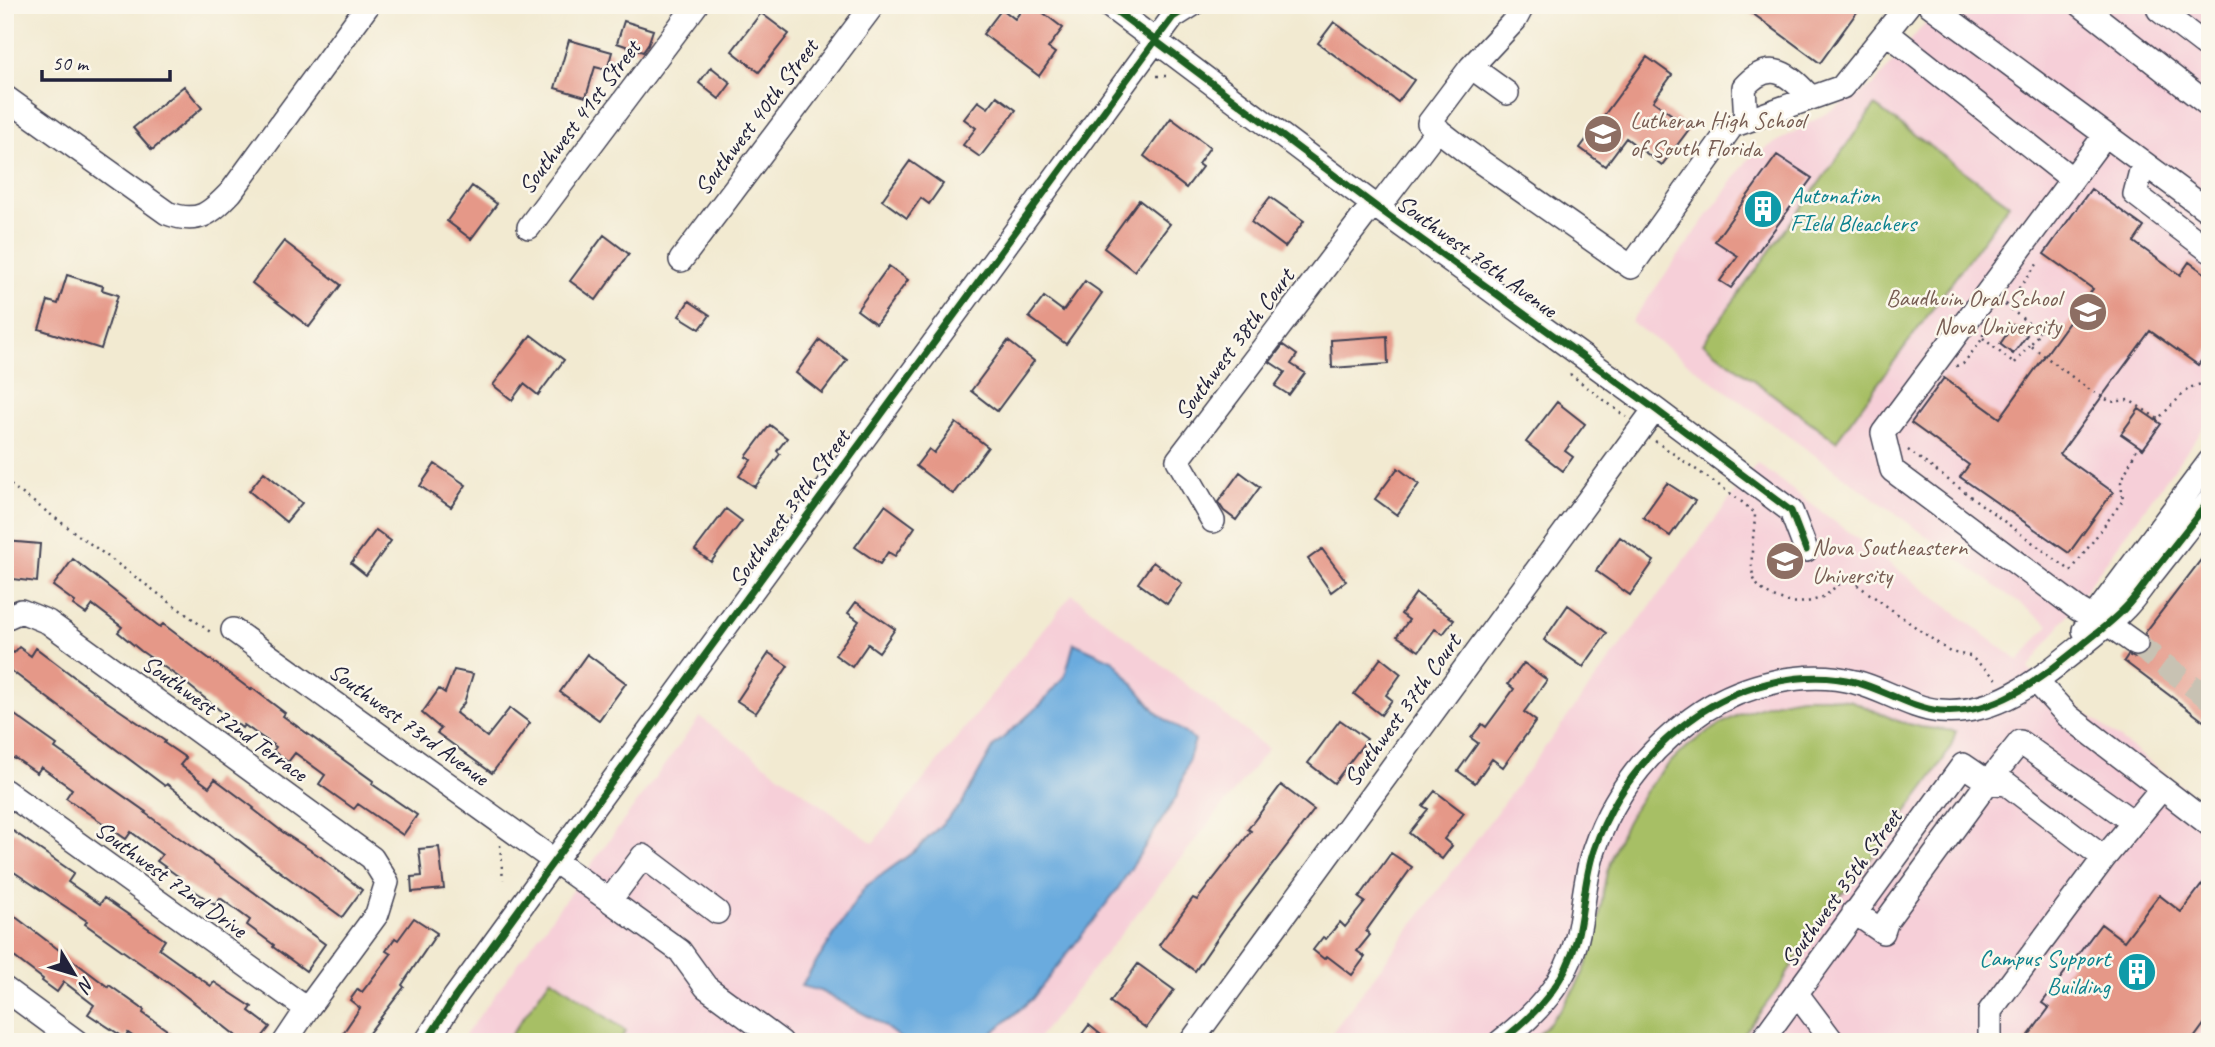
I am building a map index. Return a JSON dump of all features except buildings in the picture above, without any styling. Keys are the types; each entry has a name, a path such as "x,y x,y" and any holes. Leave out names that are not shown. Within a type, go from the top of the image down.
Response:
{"street":[{"path":"5,96 167,213 186,218 201,217 231,192 368,5"},
{"name":"Southwest 41st Street","path":"528,227 696,5"},
{"name":"Southwest 40th Street","path":"681,260 873,5"},
{"name":"Southwest 76th Avenue","path":"1108,5 1375,206 1791,511 1806,550"},
{"name":"Southwest 39th Street","path":"426,1042 455,997 554,861 1156,40 1173,17 1192,5"},
{"path":"1523,5 1515,20 1471,67 1429,122 1631,267 1732,126 1842,87 1908,5"},
{"path":"1930,5 2210,212"},
{"path":"2081,5 2209,104"},
{"path":"2159,10 2210,48"},
{"path":"1886,32 2072,179"},
{"path":"1471,67 1507,93"},
{"path":"1746,121 1744,87 1751,79 1770,70 1780,71 1794,79 1811,98"},
{"path":"1375,206 1438,129"},
{"path":"2105,135 1892,439 1892,470 2078,610 2137,644"},
{"path":"2143,163 2135,194 2210,251"},
{"name":"Southwest 38th Court","path":"1213,521 1178,460 1375,206"},
{"name":"Southwest 37th Court","path":"1191,1042 1655,409"},
{"path":"1500,1042 1548,998 1564,973 1577,940 1585,884 1604,823 1637,770 1656,748 1706,710 1735,695 1763,685 1795,679 1825,677 1856,682 1916,705 1941,711 1974,708 2008,689 2036,681 2100,621 2210,461"},
{"path":"2100,621 2125,608 2210,500"},
{"name":"Southwest 72nd Terrace","path":"13,614 48,622 372,858 387,882 377,914 307,1009"},
{"name":"Southwest 73rd Avenue","path":"233,630 680,951 706,987 781,1042"},
{"path":"2036,681 2067,716 2210,825"},
{"path":"1854,912 1883,932 1887,920 2020,742 2133,822"},
{"name":"Southwest 35th Street","path":"1760,1042 1963,765 1988,782"},
{"path":"1988,782 2007,784 2104,858"},
{"path":"1990,1042 1990,1011 2104,858 2162,788"},
{"name":"Southwest 72nd Drive","path":"5,791 307,1009"},
{"path":"610,900 643,856 718,912"},
{"path":"5,989 77,1042"},
{"path":"1797,994 1833,1042"},
{"path":"285,1042 307,1009"}],"path":[{"path":"1157,76 1167,76"},
{"path":"1983,338 2014,364 2040,332 2006,305"},
{"path":"2030,345 2078,382 2111,402 2129,400 2157,420 2189,387 2210,381"},
{"path":"1561,367 1639,430 1755,513 1751,560 1756,583 1770,596 1788,602 1806,603 1824,597 1840,582 1852,581 1950,652 1970,656 2008,689"},
{"path":"1892,439 2071,571 2123,500 2121,482 2138,446"}],"shaded area":[{"name":"Nova Southeastern University","path":"1940,5 2210,5 2210,419 2028,669 2210,808 2210,1042 1325,1042 1757,463 2019,661 2049,625 1631,322 1749,158 1873,86"},
{"path":"1072,594 1268,749 1035,1042 460,1042 700,717 873,843"}],"green space":[{"path":"1875,106 2009,204 1836,441 1703,343"},
{"path":"1802,697 1852,701 1898,721 1920,727 1956,731 1950,749 1928,783 1851,885 1831,904 1782,983 1738,1042 1530,1042 1563,1006 1587,966 1598,927 1607,872 1619,838 1635,807 1655,779 1678,754 1734,717 1767,705"},
{"path":"551,978 626,1031 619,1042 506,1042"}],"water":[{"path":"1074,643 1114,661 1159,715 1195,740 1177,796 1117,890 1032,999 990,1035 987,1042 905,1042 876,1020 820,991 801,986 865,887 916,850 961,805 994,746 1042,703 1065,676"}],"tunnel":[{"path":"2136,644 2210,699"}],"cycle path":[{"path":"1108,5 1378,208 1791,511 1806,550"},
{"path":"426,1042 455,997 546,872 1156,40 1173,17 1192,5"},
{"path":"1500,1042 1537,1009 1557,984 1577,938 1586,883 1602,828 1637,771 1651,754 1684,724 1738,693 1776,681 1796,678 1836,678 1855,682 1918,706 1940,711 1960,711 1999,701 2034,682 2120,613 2210,500"}],"place":[{"name":"Lutheran High School of South Florida","path":"1603,134"},
{"name":"Autonation FIeld Bleachers","path":"1763,209"},
{"name":"Baudhuin Oral School Nova University","path":"2088,312"},
{"name":"Nova Southeastern University","path":"1785,561"},
{"name":"Campus Support Building","path":"2137,972"}]}
